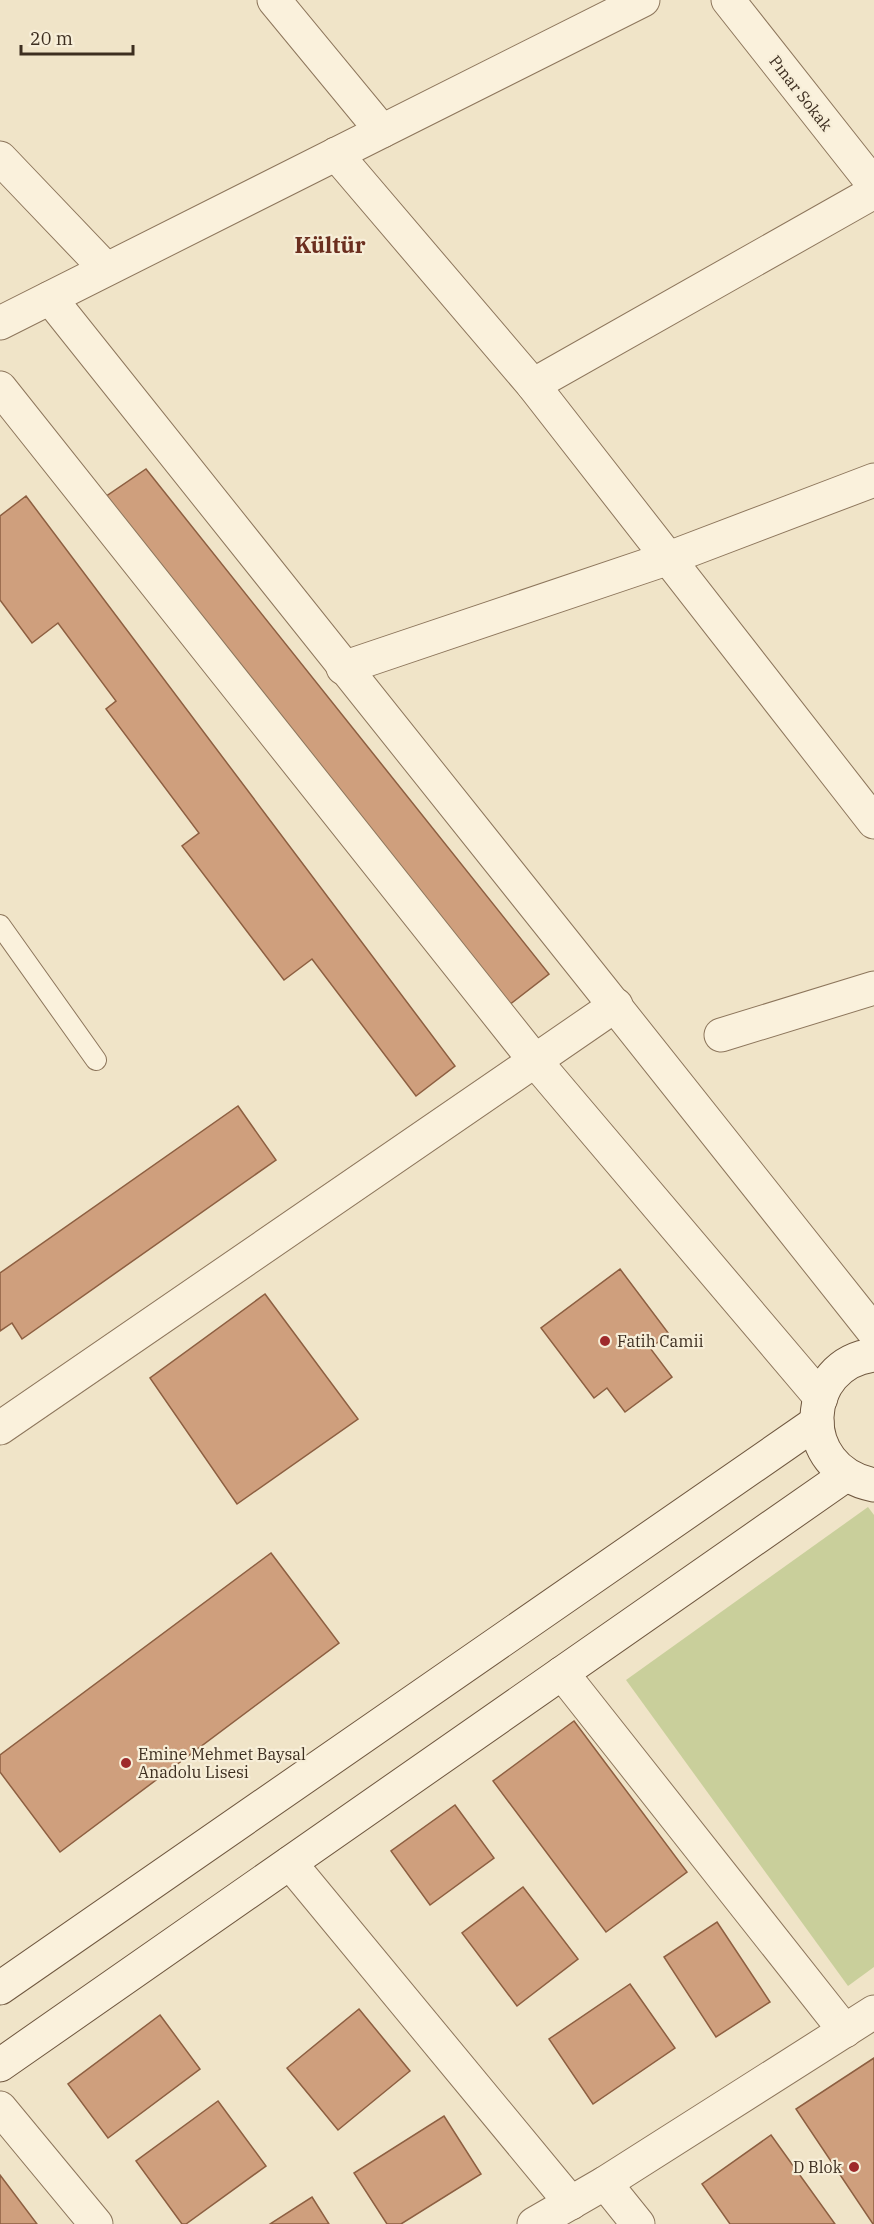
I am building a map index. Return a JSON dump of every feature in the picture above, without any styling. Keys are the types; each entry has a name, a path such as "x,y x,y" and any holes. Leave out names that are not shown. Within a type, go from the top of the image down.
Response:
{"street":[{"path":"274,0 382,131"},
{"path":"0,323 643,0"},
{"name":"Pınar Sokak","path":"728,0 874,185"},
{"path":"336,154 533,386 874,822"},
{"path":"0,158 106,269"},
{"path":"533,386 874,192"},
{"path":"50,298 343,668 616,1005 874,1332"},
{"path":"0,388 536,1062 819,1410"},
{"path":"343,668 669,558 874,480"},
{"path":"721,1035 874,988"},
{"path":"0,1428 616,1005"},
{"path":"0,2065 562,1673 860,1480 826,1456 818,1436 819,1410 833,1376 851,1363 874,1355"},
{"path":"0,1988 819,1410"},
{"path":"562,1673 845,2031"},
{"path":"290,1863 571,2203"},
{"path":"534,2224 605,2183 874,2012"},
{"path":"0,2108 96,2224"},
{"path":"605,2183 638,2224"}],"lane":[{"path":"0,925 96,1060"}],"green space":[{"path":"868,1507 874,1515 874,1967 848,1986 626,1680"}],"building":[{"path":"146,469 549,974 504,1009 105,497"},
{"path":"26,496 455,1066 416,1096 312,959 284,980 182,846 199,833 106,709 116,701 58,623 32,643 0,600 0,516"},
{"path":"238,1106 276,1160 22,1339 12,1323 0,1331 0,1273"},
{"name":"Fatih Camii","path":"620,1269 669,1334 650,1348 672,1377 625,1412 607,1388 594,1398 541,1328"},
{"path":"265,1294 358,1419 237,1504 150,1378"},
{"name":"Emine Mehmet Baysal Anadolu Lisesi","path":"271,1553 339,1643 60,1852 0,1772 0,1755"},
{"path":"574,1721 687,1872 606,1932 493,1781"},
{"path":"455,1805 494,1858 430,1905 391,1851"},
{"path":"523,1887 578,1959 517,2006 462,1933"},
{"path":"717,1922 770,2002 716,2037 664,1957"},
{"path":"630,1984 675,2048 593,2104 549,2039"},
{"path":"359,2009 410,2071 338,2130 287,2068"},
{"path":"160,2015 200,2069 108,2138 68,2084"},
{"name":"D Blok","path":"874,2058 874,2224 873,2224 796,2109"},
{"path":"218,2101 266,2166 186,2224 182,2224 136,2161"},
{"path":"444,2116 481,2174 401,2224 387,2224 354,2173"},
{"path":"771,2135 835,2224 730,2224 702,2184"},
{"path":"0,2175 37,2224 0,2224"},
{"path":"312,2197 329,2224 270,2224"}],"place":[{"name":"Fatih Camii","path":"605,1341"},
{"name":"Emine Mehmet Baysal Anadolu Lisesi","path":"126,1763"},
{"name":"D Blok","path":"854,2167"}],"district":[{"name":"Kültür","path":"330,245"}]}
